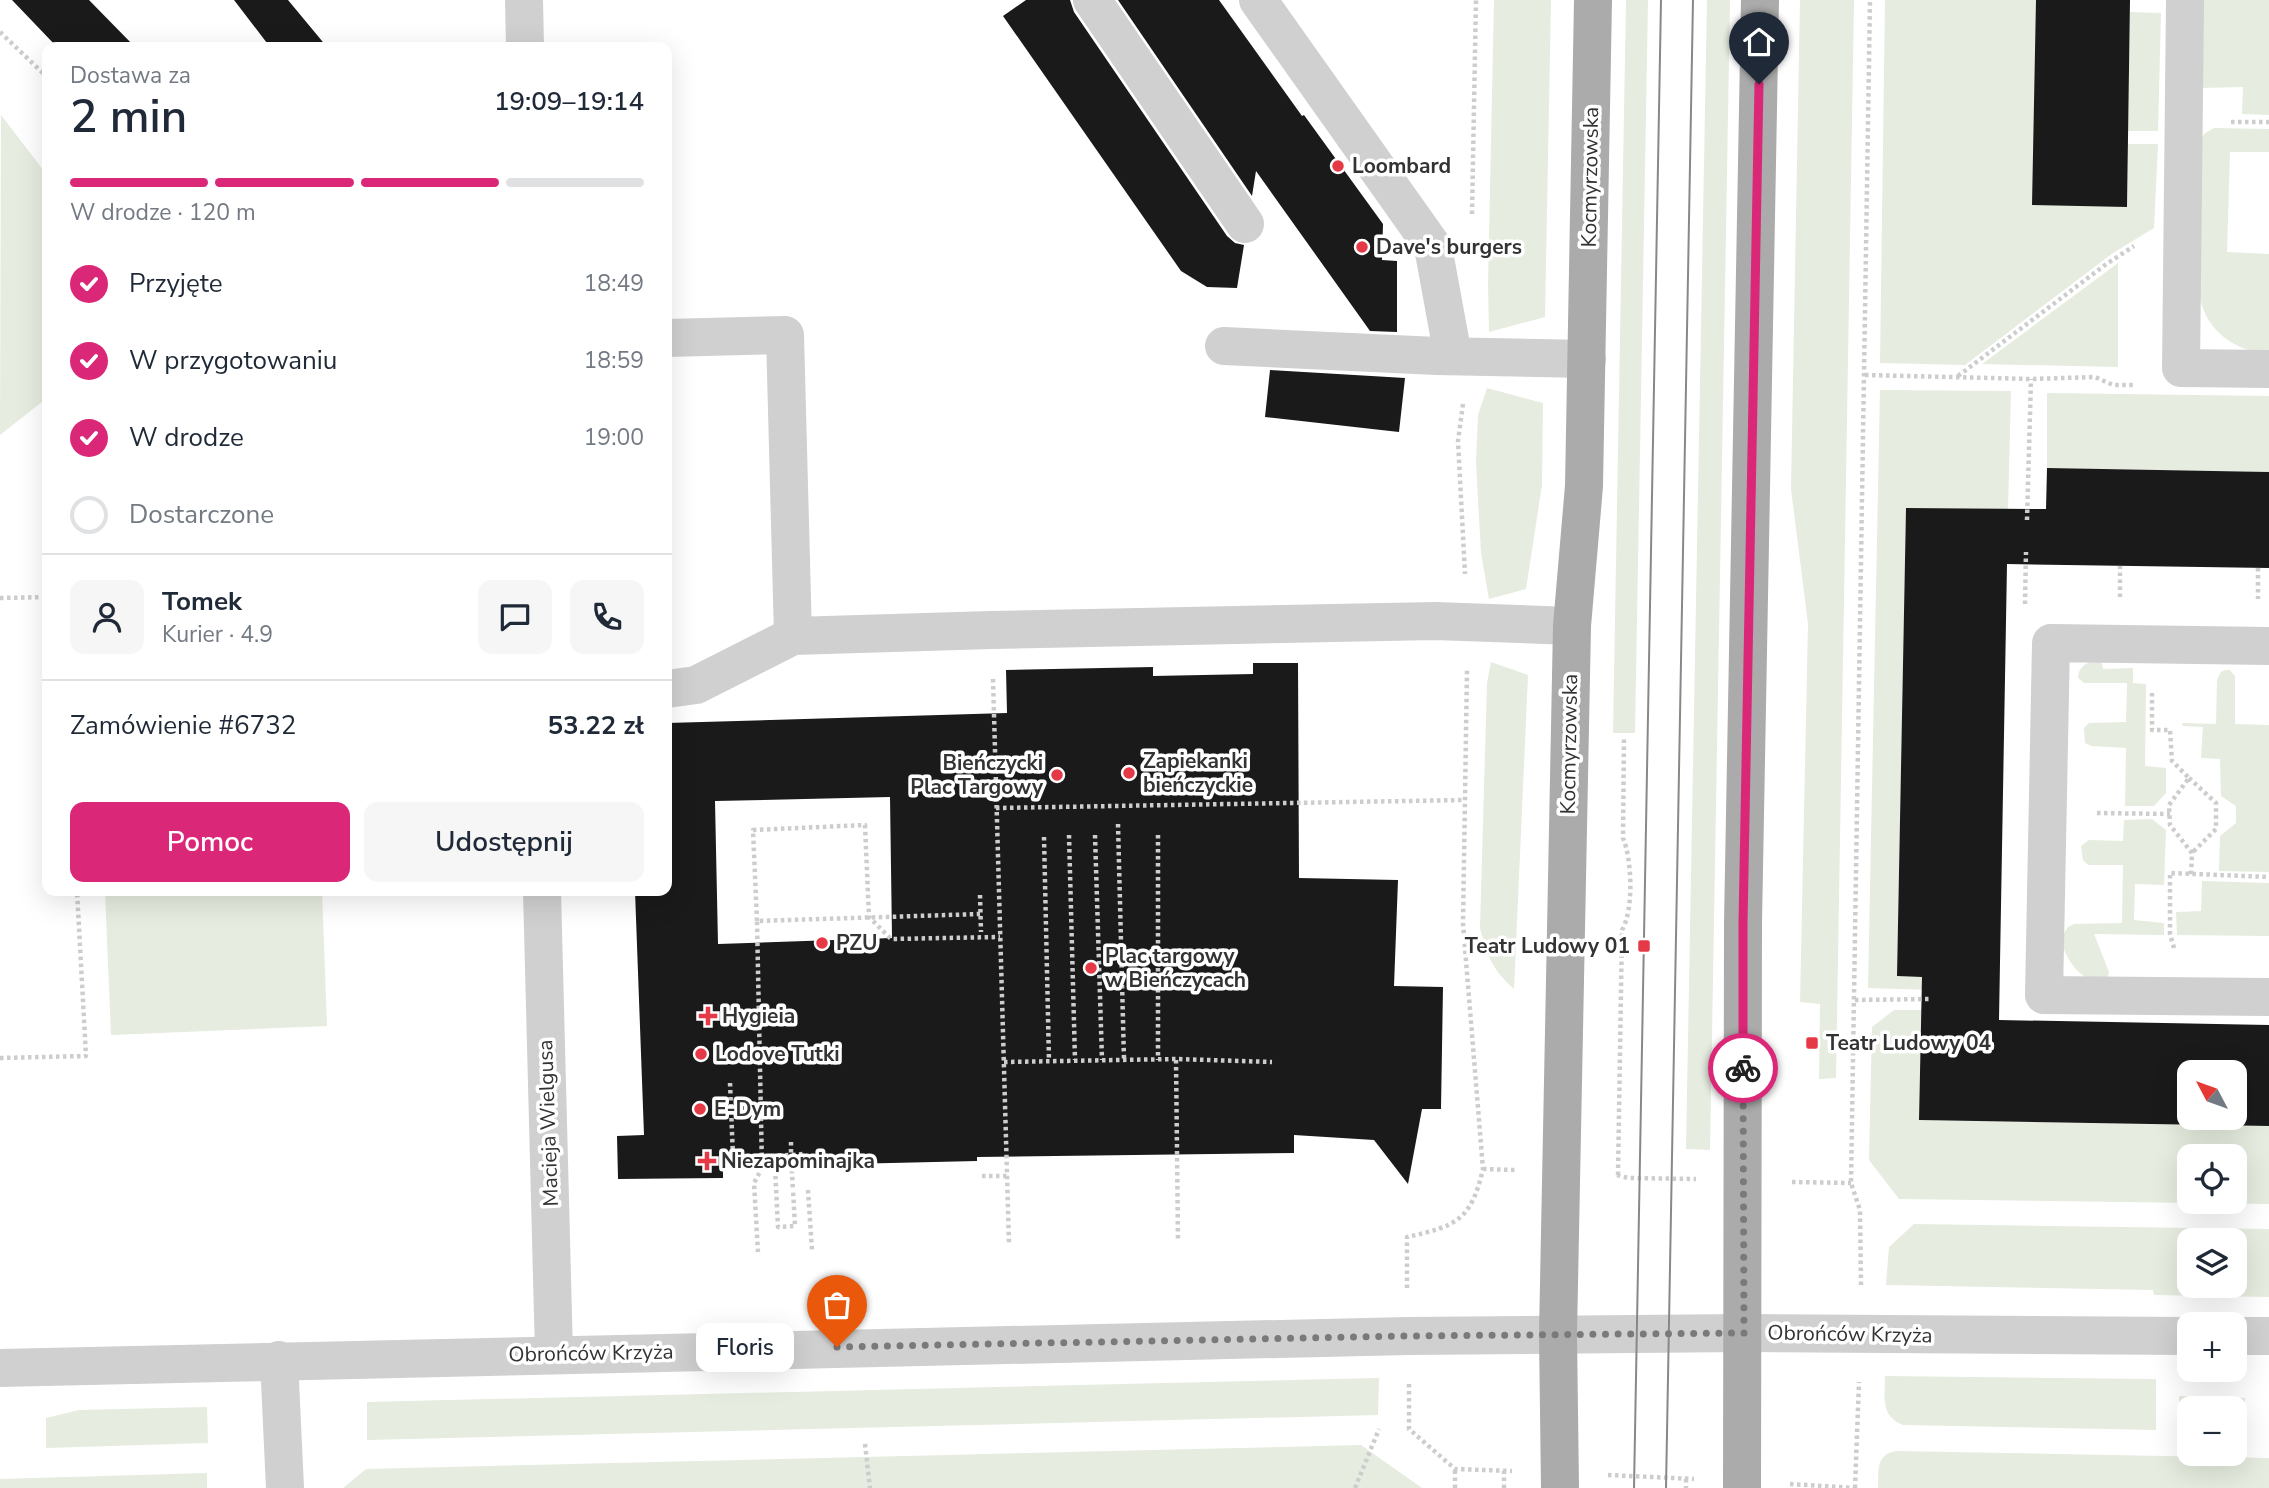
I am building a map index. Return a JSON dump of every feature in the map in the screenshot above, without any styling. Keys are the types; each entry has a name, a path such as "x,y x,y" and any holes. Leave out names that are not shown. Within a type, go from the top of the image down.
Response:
{"main road":[{"name":"Kocmyrzowska","path":"1560,1488 1558,1334 1572,626 1584,486 1593,0"},
{"path":"1742,1488 1743,923 1760,0"}],"street":[{"path":"524,0 525,42"},
{"path":"1092,0 1245,224"},
{"path":"1258,0 1433,247 1453,356"},
{"path":"2185,0 2181,368 2269,369"},
{"path":"672,338 785,335 793,636"},
{"path":"1224,346 1587,359"},
{"path":"672,688 696,685 793,636 991,629 1436,621 1572,626"},
{"path":"2269,646 2051,643 2045,995 2269,997"},
{"name":"Macieja Wielgusa","path":"541,896 554,1354"},
{"name":"Obrońców Krzyża","path":"0,1368 1558,1334 2177,1336"},
{"path":"2247,1336 2269,1336"},
{"path":"279,1360 285,1488"}],"path":[{"path":"1471,223 1476,0"},
{"path":"1861,1288 1860,1210 1850,1183 1870,0"},
{"path":"0,32 42,72"},
{"path":"1957,377 2136,244"},
{"path":"1865,375 2031,379 2095,377 2113,385 2140,385"},
{"path":"2027,520 2031,379"},
{"path":"1464,394 1458,441 1465,576"},
{"path":"0,598 42,597"},
{"path":"991,629 1009,1245"},
{"path":"1408,1278 1407,1237 1439,1230 1461,1218 1477,1196 1483,1169 1463,924 1467,665"},
{"path":"2152,690 2152,730 2170,730 2172,761 2216,803 2216,829 2192,853"},
{"path":"1618,1175 1622,930 1629,918 1629,852 1623,838 1624,736"},
{"path":"2189,778 2169,805 2170,825 2192,853 2191,874"},
{"path":"996,808 1465,800"},
{"path":"2089,813 2170,814"},
{"path":"1118,824 1124,1060"},
{"path":"758,1252 754,1183 762,1168 753,830 865,825 869,917 891,939 1000,937"},
{"path":"1069,835 1075,1060"},
{"path":"1095,835 1102,1060"},
{"path":"1158,835 1158,1060"},
{"path":"1044,837 1049,1061"},
{"path":"2176,959 2170,934 2170,873 2269,877"},
{"path":"980,895 981,932"},
{"path":"0,1058 86,1056 76,896"},
{"path":"757,921 980,914"},
{"path":"1855,1000 1930,999"},
{"path":"1004,1062 1176,1059 1272,1062"},
{"path":"1176,1059 1178,1241"},
{"path":"730,1083 733,1157 804,1154"},
{"path":"775,1167 778,1227 795,1226 791,1142"},
{"path":"762,1168 783,1167"},
{"path":"1483,1169 1520,1170"},
{"path":"1610,1173 1628,1178 1684,1179"},
{"path":"982,1176 1007,1176"},
{"path":"1791,1182 1850,1183"},
{"path":"808,1190 812,1250"},
{"path":"1410,1372 1409,1429 1455,1469 1515,1471"},
{"path":"1786,1484 1855,1488 1859,1438 1859,1373"},
{"path":"1355,1488 1379,1429"},
{"path":"865,1444 870,1488"},
{"path":"1455,1469 1455,1488"},
{"path":"1504,1471 1504,1488"},
{"path":"1619,1476 1679,1479"},
{"path":"1686,1479 1686,1488"}],"shaded area":[{"path":"1494,0 1551,0 1545,317 1489,332 1488,285"},
{"path":"1626,0 1648,0 1635,733 1613,733"},
{"path":"1707,0 1730,0 1710,1150 1686,1149"},
{"path":"1800,0 1854,0 1836,1078 1819,1079 1820,1004 1800,1002 1808,624 1791,489"},
{"path":"1885,0 2036,0 2127,207 2128,144 2158,144 2154,228 2113,253 1965,365 1880,363"},
{"path":"2198,0 2269,0 2269,115 2242,114 2243,87 2197,88"},
{"path":"2130,12 2161,13 2158,131 2128,131"},
{"path":"1,115 42,168 42,402 0,435"},
{"path":"2214,128 2269,129 2269,152 2230,152 2227,252 2269,254 2269,353 2245,349 2224,337 2209,320 2200,298 2200,142 2204,134"},
{"path":"2118,263 2118,367 1982,364"},
{"path":"1487,388 1543,403 1542,485 1526,589 1489,599 1481,553 1476,462 1478,415"},
{"path":"1880,390 2011,391 2008,509 1906,508 1897,976 1931,977 1931,990 1868,988"},
{"path":"2047,393 2269,396 2269,472 2047,468"},
{"path":"2101,657 2103,669 2133,668 2133,683 2146,684 2145,766 2166,768 2166,793 2154,806 2125,806 2126,748 2091,746 2085,743 2084,728 2089,723 2126,722 2127,683 2084,683 2078,678 2083,667"},
{"path":"1491,662 1528,675 1514,989 1491,962 1480,928 1487,683"},
{"path":"2225,670 2230,670 2235,676 2235,724 2269,725 2269,872 2219,871 2220,836 2236,823 2236,806 2221,796 2220,759 2201,758 2203,727 2183,726 2182,723 2216,724 2217,680"},
{"path":"2152,819 2166,830 2164,885 2135,884 2134,920 2164,923 2164,935 2094,934 2109,972 2107,980 2087,977 2068,959 2062,937 2068,927 2074,924 2122,923 2123,865 2088,865 2083,860 2081,846 2089,840 2123,841 2124,820"},
{"path":"2202,881 2269,883 2269,936 2177,935 2176,912 2201,911"},
{"path":"105,896 322,896 327,1026 111,1035"},
{"path":"1894,1010 1930,1010 1921,1020 1919,1120 2177,1124 2177,1130 2247,1130 2247,1126 2269,1126 2269,1204 2247,1204 2247,1144 2177,1144 2177,1203 1899,1199 1869,1160 1872,1027"},
{"path":"1914,1224 2198,1228 2177,1228 2177,1295 2154,1295 2153,1290 1886,1285 1889,1247"},
{"path":"2247,1229 2269,1229 2269,1297 2247,1297"},
{"path":"1885,1376 2156,1379 2156,1430 1903,1425 1887,1411"},
{"path":"1379,1378 1378,1415 367,1440 367,1402"},
{"path":"207,1407 208,1443 46,1448 46,1418 79,1410"},
{"path":"1361,1445 1422,1488 343,1488 366,1469"},
{"path":"1889,1453 2177,1456 2177,1466 2247,1466 2247,1458 2269,1458 2269,1488 1878,1488 1881,1460"},
{"path":"207,1473 207,1488 0,1488 0,1479"}],"building":[{"path":"12,0 89,0 130,42 52,42"},
{"path":"234,0 288,0 323,42 266,42"},
{"path":"1026,0 1070,0 1074,12 1227,236 1235,243 1244,245 1237,288 1207,287 1181,271 1003,16"},
{"path":"1118,0 1219,0 1383,224 1382,260 1397,261 1397,332 1370,331 1256,171 1252,196"},
{"path":"2036,0 2130,0 2127,207 2032,205"},
{"path":"1270,370 1405,378 1399,432 1265,417"},
{"path":"2047,468 2269,472 2269,568 2007,564 1999,1020 2269,1025 2269,1126 2247,1126 2247,1060 2177,1060 2177,1124 1919,1120 1922,977 1897,976 1906,508 2046,509"},
{"path":"1253,663 1298,663 1299,878 1398,880 1394,986 1443,987 1441,1109 1422,1109 1408,1184 1374,1140 1294,1135 1294,1153 977,1157 977,1161 723,1167 723,1178 618,1179 617,1136 644,1135 635,896 672,896 672,723 1007,713 1006,670 1153,667 1153,676 1253,674","holes":["890,797 892,938 718,944 715,801"]}],"tram line":[{"path":"1634,1488 1661,0"},
{"path":"1666,1488 1693,0"}],"way so far":[{"path":"837,1347 1408,1336 1744,1333 1743,1068"}],"place":[{"name":"Loombard","path":"1338,166"},
{"name":"Dave's burgers","path":"1362,247"},
{"name":"Zapiekanki bieńczyckie","path":"1129,773"},
{"name":"Bieńczycki Plac Targowy","path":"1057,775"},
{"name":"PZU","path":"822,943"},
{"name":"Teatr Ludowy 01","path":"1644,946"},
{"name":"Plac targowy w Bieńczycach","path":"1091,968"},
{"name":"Hygieia","path":"708,1016"},
{"name":"Teatr Ludowy 04","path":"1812,1043"},
{"name":"Lodove Tutki","path":"701,1054"},
{"name":"E-Dym","path":"700,1109"},
{"name":"Niezapominajka","path":"707,1161"},
{"name":"Floris","path":"837,1347"}],"route":[{"path":"1743,1068 1743,923 1759,84"}]}
